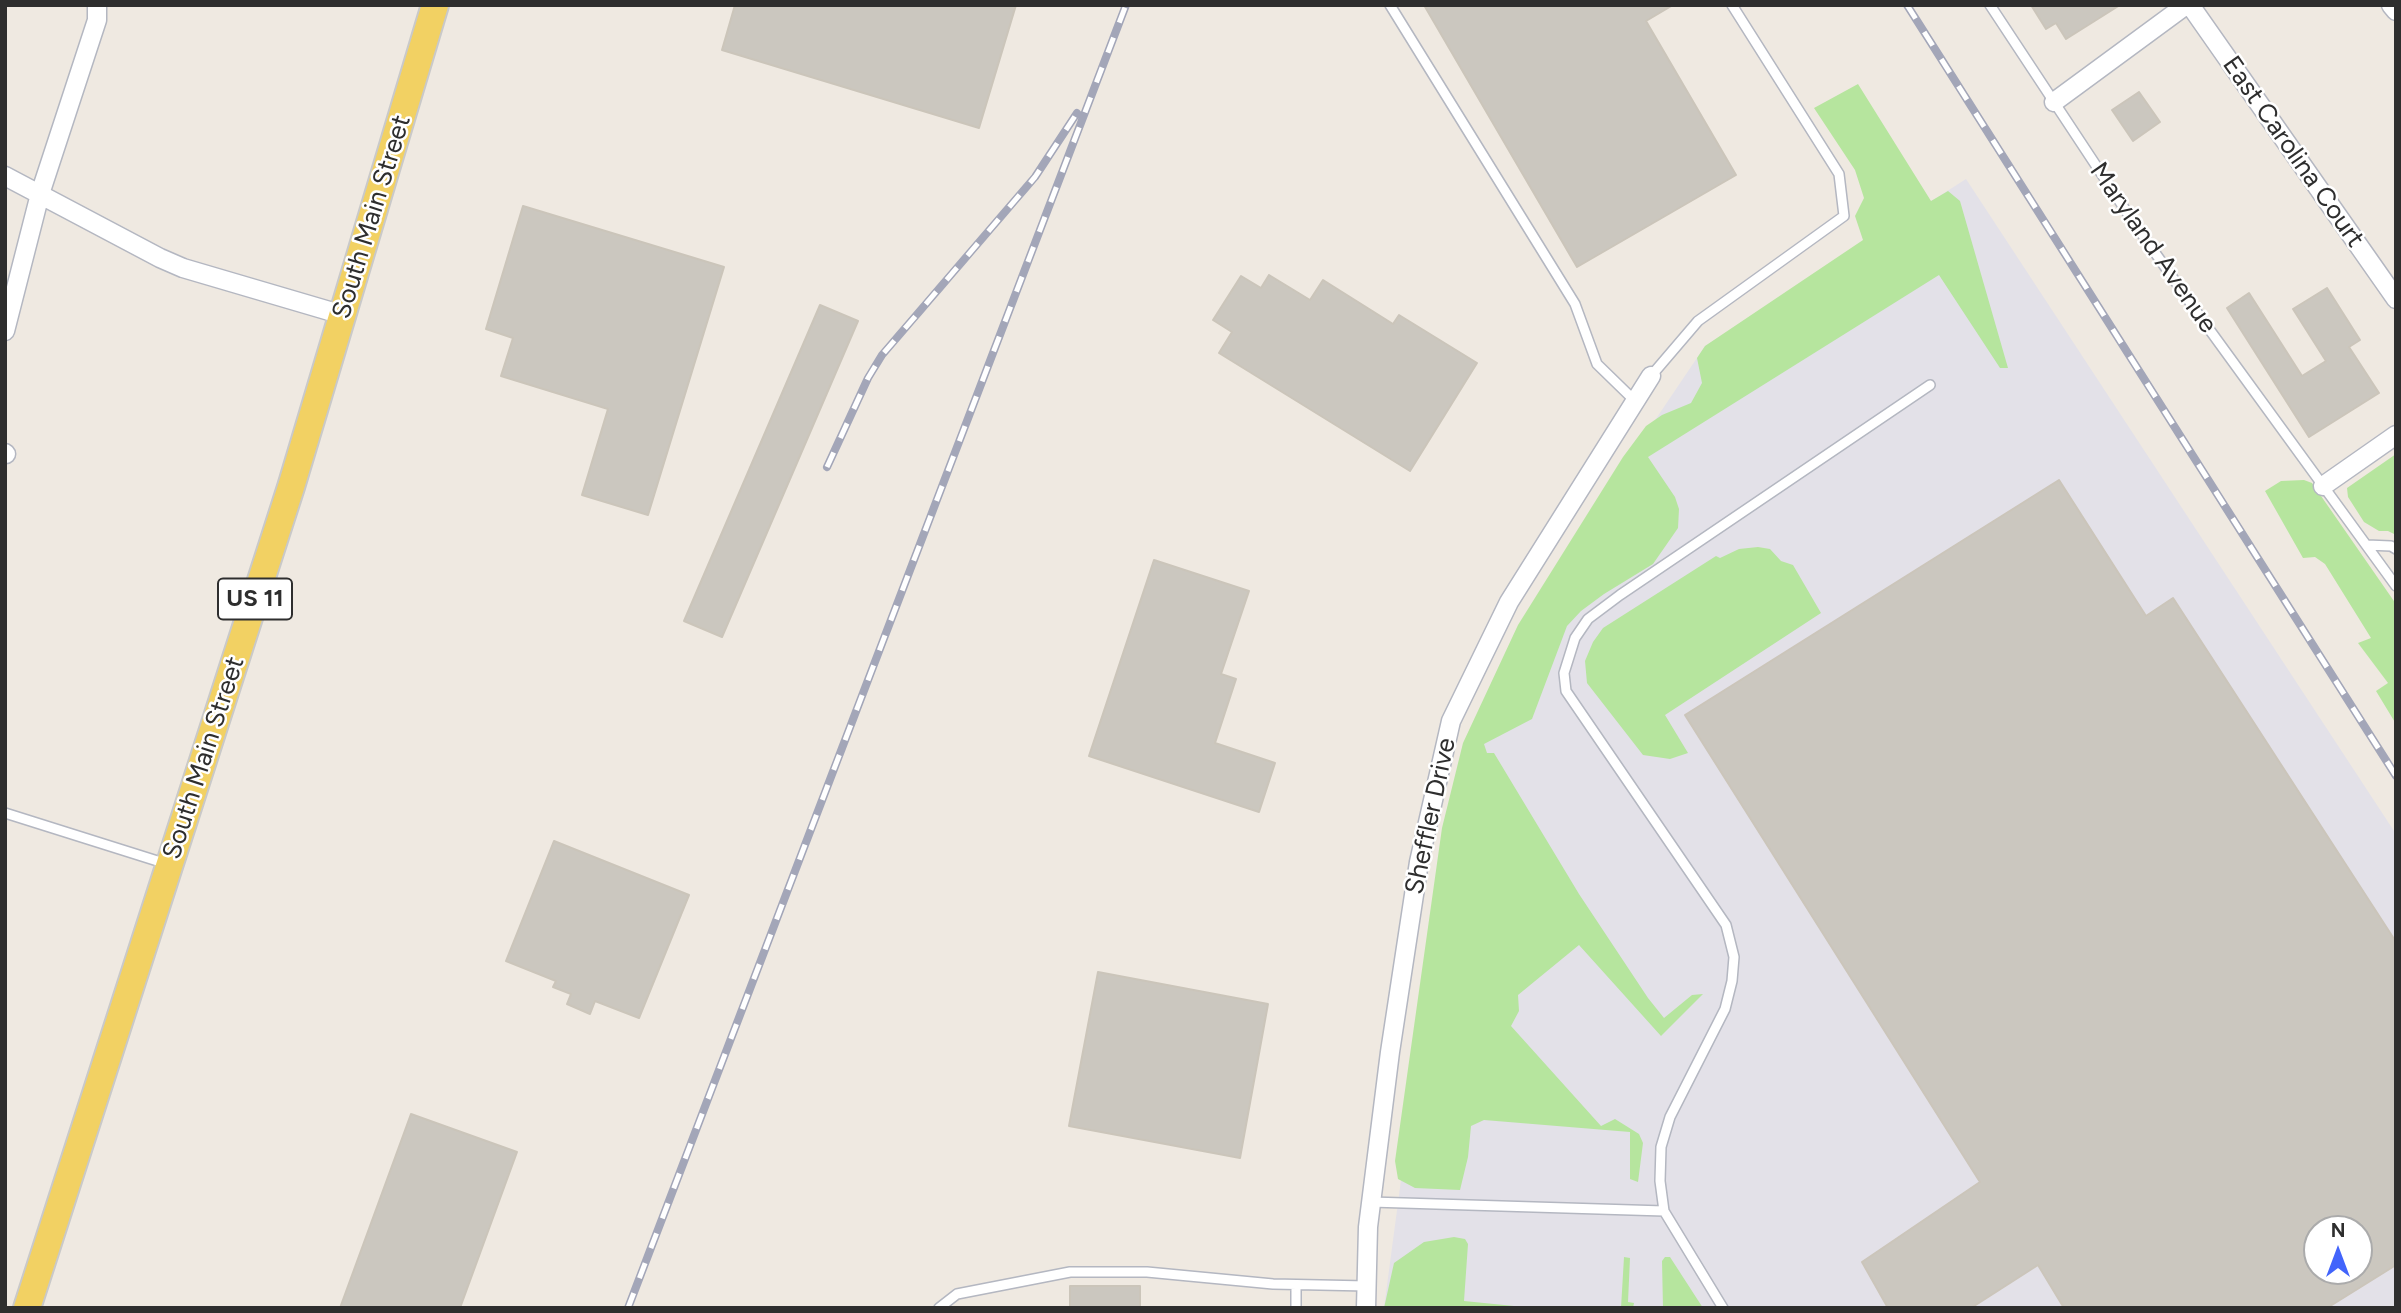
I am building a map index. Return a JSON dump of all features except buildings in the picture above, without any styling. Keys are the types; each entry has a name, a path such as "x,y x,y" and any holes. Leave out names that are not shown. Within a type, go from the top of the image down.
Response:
{"main road":[{"name":"South Main Street","path":"27,1308 291,487 435,5"}],"street":[{"path":"5,331 40,194 97,20 97,5"},
{"path":"2054,102 2188,5"},
{"name":"East Carolina Court","path":"2188,5 2396,299"},
{"path":"2391,5 2396,11"},
{"path":"5,176 183,268 343,315"},
{"name":"Sheffler Drive","path":"1366,1308 1371,1202 1390,1052 1419,862 1451,721 1509,602 1651,376"},
{"path":"2323,485 2396,435"}],"lane":[{"path":"1390,5 1575,304 1597,364 1635,401"},
{"path":"1651,376 1698,321 1844,216 1839,174 1732,5"},
{"name":"Maryland Avenue","path":"1990,5 2193,307 2396,586"},
{"path":"1723,1308 1664,1211 1660,1181 1661,1147 1670,1117 1725,1009 1732,981 1734,957 1726,925 1566,691 1564,673 1575,638 1588,619 1930,385"},
{"path":"2367,545 2391,546 2396,549"},
{"path":"5,813 169,864"},
{"path":"1371,1202 1664,1211"},
{"path":"939,1308 957,1294 1070,1272 1147,1272 1296,1285 1367,1286"},
{"path":"1296,1285 1296,1308"}],"shaded area":[{"path":"1966,179 2396,834 2396,1308 1384,1308 1454,781 1550,576 1705,346"}],"green space":[{"path":"1858,84 1931,201 1948,191 1960,201 2008,368 2000,368 1939,275 1648,457 1675,497 1679,509 1678,528 1653,564 1604,594 1581,611 1567,626 1532,719 1484,744 1487,753 1494,753 1579,894 1664,1018 1692,995 1703,994 1661,1036 1579,945 1518,995 1519,1011 1511,1026 1601,1126 1615,1119 1639,1134 1643,1143 1638,1182 1630,1179 1630,1132 1484,1120 1471,1126 1468,1157 1460,1190 1415,1188 1398,1179 1395,1161 1442,828 1463,743 1518,625 1623,457 1646,426 1662,415 1691,403 1702,383 1697,358 1705,346 1863,240 1855,216 1864,198 1855,170 1814,108"},
{"path":"2396,454 2396,535 2379,531 2364,522 2348,497 2347,488"},
{"path":"2304,480 2312,483 2396,604 2396,724 2376,691 2388,683 2358,643 2371,638 2325,564 2315,557 2303,558 2265,491 2281,481"},
{"path":"1739,549 1770,549 1781,561 1793,565 1821,613 1665,715 1688,753 1670,759 1643,755 1587,683 1585,661 1593,642 1603,628 1716,556 1720,558"},
{"path":"1454,1237 1465,1239 1468,1244 1464,1301 1534,1308 1384,1308 1394,1263 1424,1242"},
{"path":"1624,1257 1630,1258 1628,1302 1634,1303 1633,1308 1621,1308"},
{"path":"1665,1257 1670,1257 1703,1308 1663,1308 1662,1261"}],"railway":[{"path":"628,1308 1126,5"},
{"path":"1907,5 2396,776"},
{"path":"827,467 868,378 882,355 1035,177 1077,113"}]}
